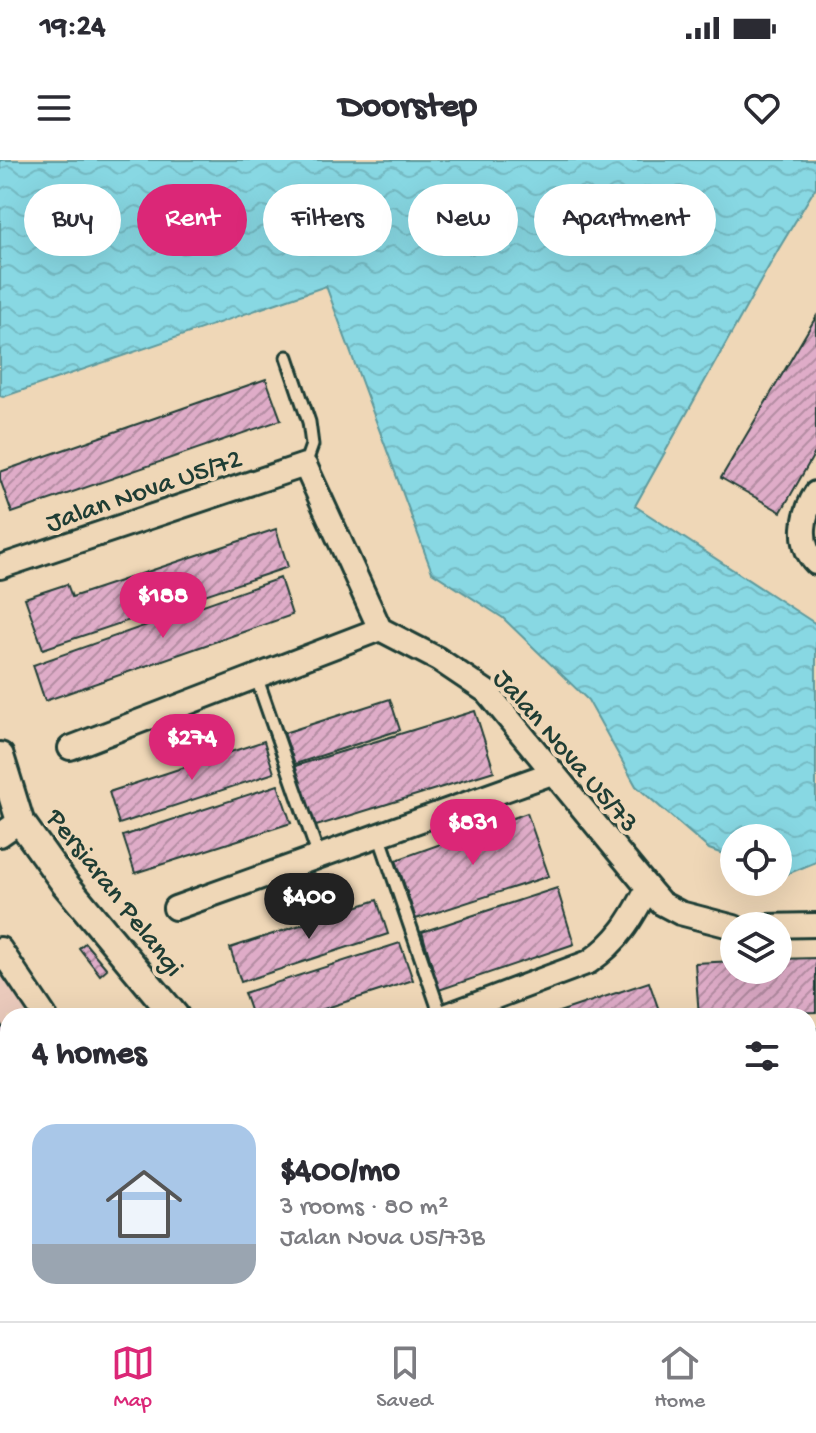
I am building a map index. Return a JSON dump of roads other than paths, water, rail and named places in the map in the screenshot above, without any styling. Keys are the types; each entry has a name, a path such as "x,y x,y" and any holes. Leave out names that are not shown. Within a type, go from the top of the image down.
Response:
{"street":[{"name":"Jalan Nova U5/72","path":"0,567 305,465"},
{"path":"70,748 380,629 305,465"},
{"path":"816,493 807,506 804,523 805,542 810,558 816,563"},
{"name":"Jalan Nova U5/73","path":"380,629 438,659 487,692 661,903 680,913 720,923"},
{"name":"Persiaran Pelangi","path":"0,756 10,828 65,884 156,1004"},
{"path":"175,908 552,773"},
{"path":"465,1008 589,962 607,950 622,932 648,888"},
{"path":"792,925 816,925"},
{"path":"0,949 6,973 38,1008"}],"lane":[{"path":"287,357 309,422 312,445 305,465"},
{"path":"256,676 319,857"},
{"path":"379,835 440,1008"}],"water":[{"path":"0,160 816,160 816,187 635,506 816,624 816,862 792,872 792,824 720,824 720,853 709,849 636,786 588,700 503,618 432,572 326,286 0,396"}]}
